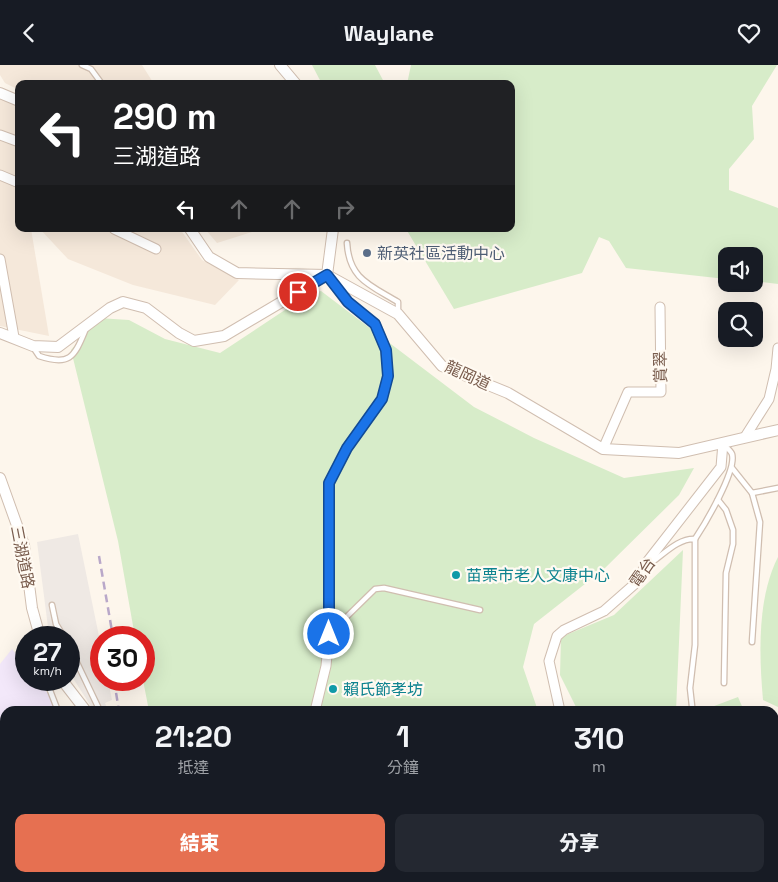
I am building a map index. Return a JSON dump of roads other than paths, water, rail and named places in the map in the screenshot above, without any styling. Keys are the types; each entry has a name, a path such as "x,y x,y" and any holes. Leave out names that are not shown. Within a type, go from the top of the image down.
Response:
{"street":[{"path":"280,65 293,80"},
{"path":"0,93 15,99"},
{"path":"0,135 15,141"},
{"path":"0,175 15,181"},
{"path":"120,232 156,249"},
{"name":"龍岡道","path":"192,232 209,257 237,273 327,275 398,314 442,366 508,393 603,449 679,453 778,430"},
{"path":"316,706 326,666 329,634 329,483 347,448 382,399 388,376 386,350 375,324 348,302 327,275 333,232"},
{"path":"0,259 14,337"},
{"path":"0,333 14,337 32,346 58,347 110,308 123,302 146,308 179,333 194,341 224,336 327,275"},
{"name":"賞翠","path":"603,449 628,392 661,392 660,307"},
{"path":"745,437 769,399 776,375 778,348"},
{"name":"電台","path":"559,706 549,661 557,636 564,630 604,611 619,600 637,582 647,562 721,467 723,443"},
{"name":"三湖道路","path":"0,478 24,545 32,608 37,626"},
{"path":"71,691 82,706"}],"lane":[{"path":"82,65 91,69 99,80"},
{"path":"347,243 348,259 354,272 371,286 398,302 398,314"},
{"path":"32,346 39,356 54,361 68,359 77,350 86,327"},
{"path":"692,706 690,688 695,645 696,539 718,500 732,468 732,454 723,443"},
{"path":"732,468 752,493 760,522 752,642"},
{"path":"752,493 778,488"},
{"path":"718,500 726,510 733,530 733,544 726,573 724,683"},
{"path":"647,562 652,562 676,545 690,539 696,539"},
{"path":"329,634 375,589 384,588 480,610"},
{"path":"52,605 57,626"},
{"path":"80,669 98,706"},
{"path":"50,691 56,706"}],"railway":[{"path":"99,556 111,626"},
{"path":"116,691 118,706"}],"place":[{"name":"新英社區活動中心","path":"367,253"},
{"name":"苗栗市老人文康中心","path":"456,575"},
{"name":"賴氏節孝坊","path":"333,689"}]}
